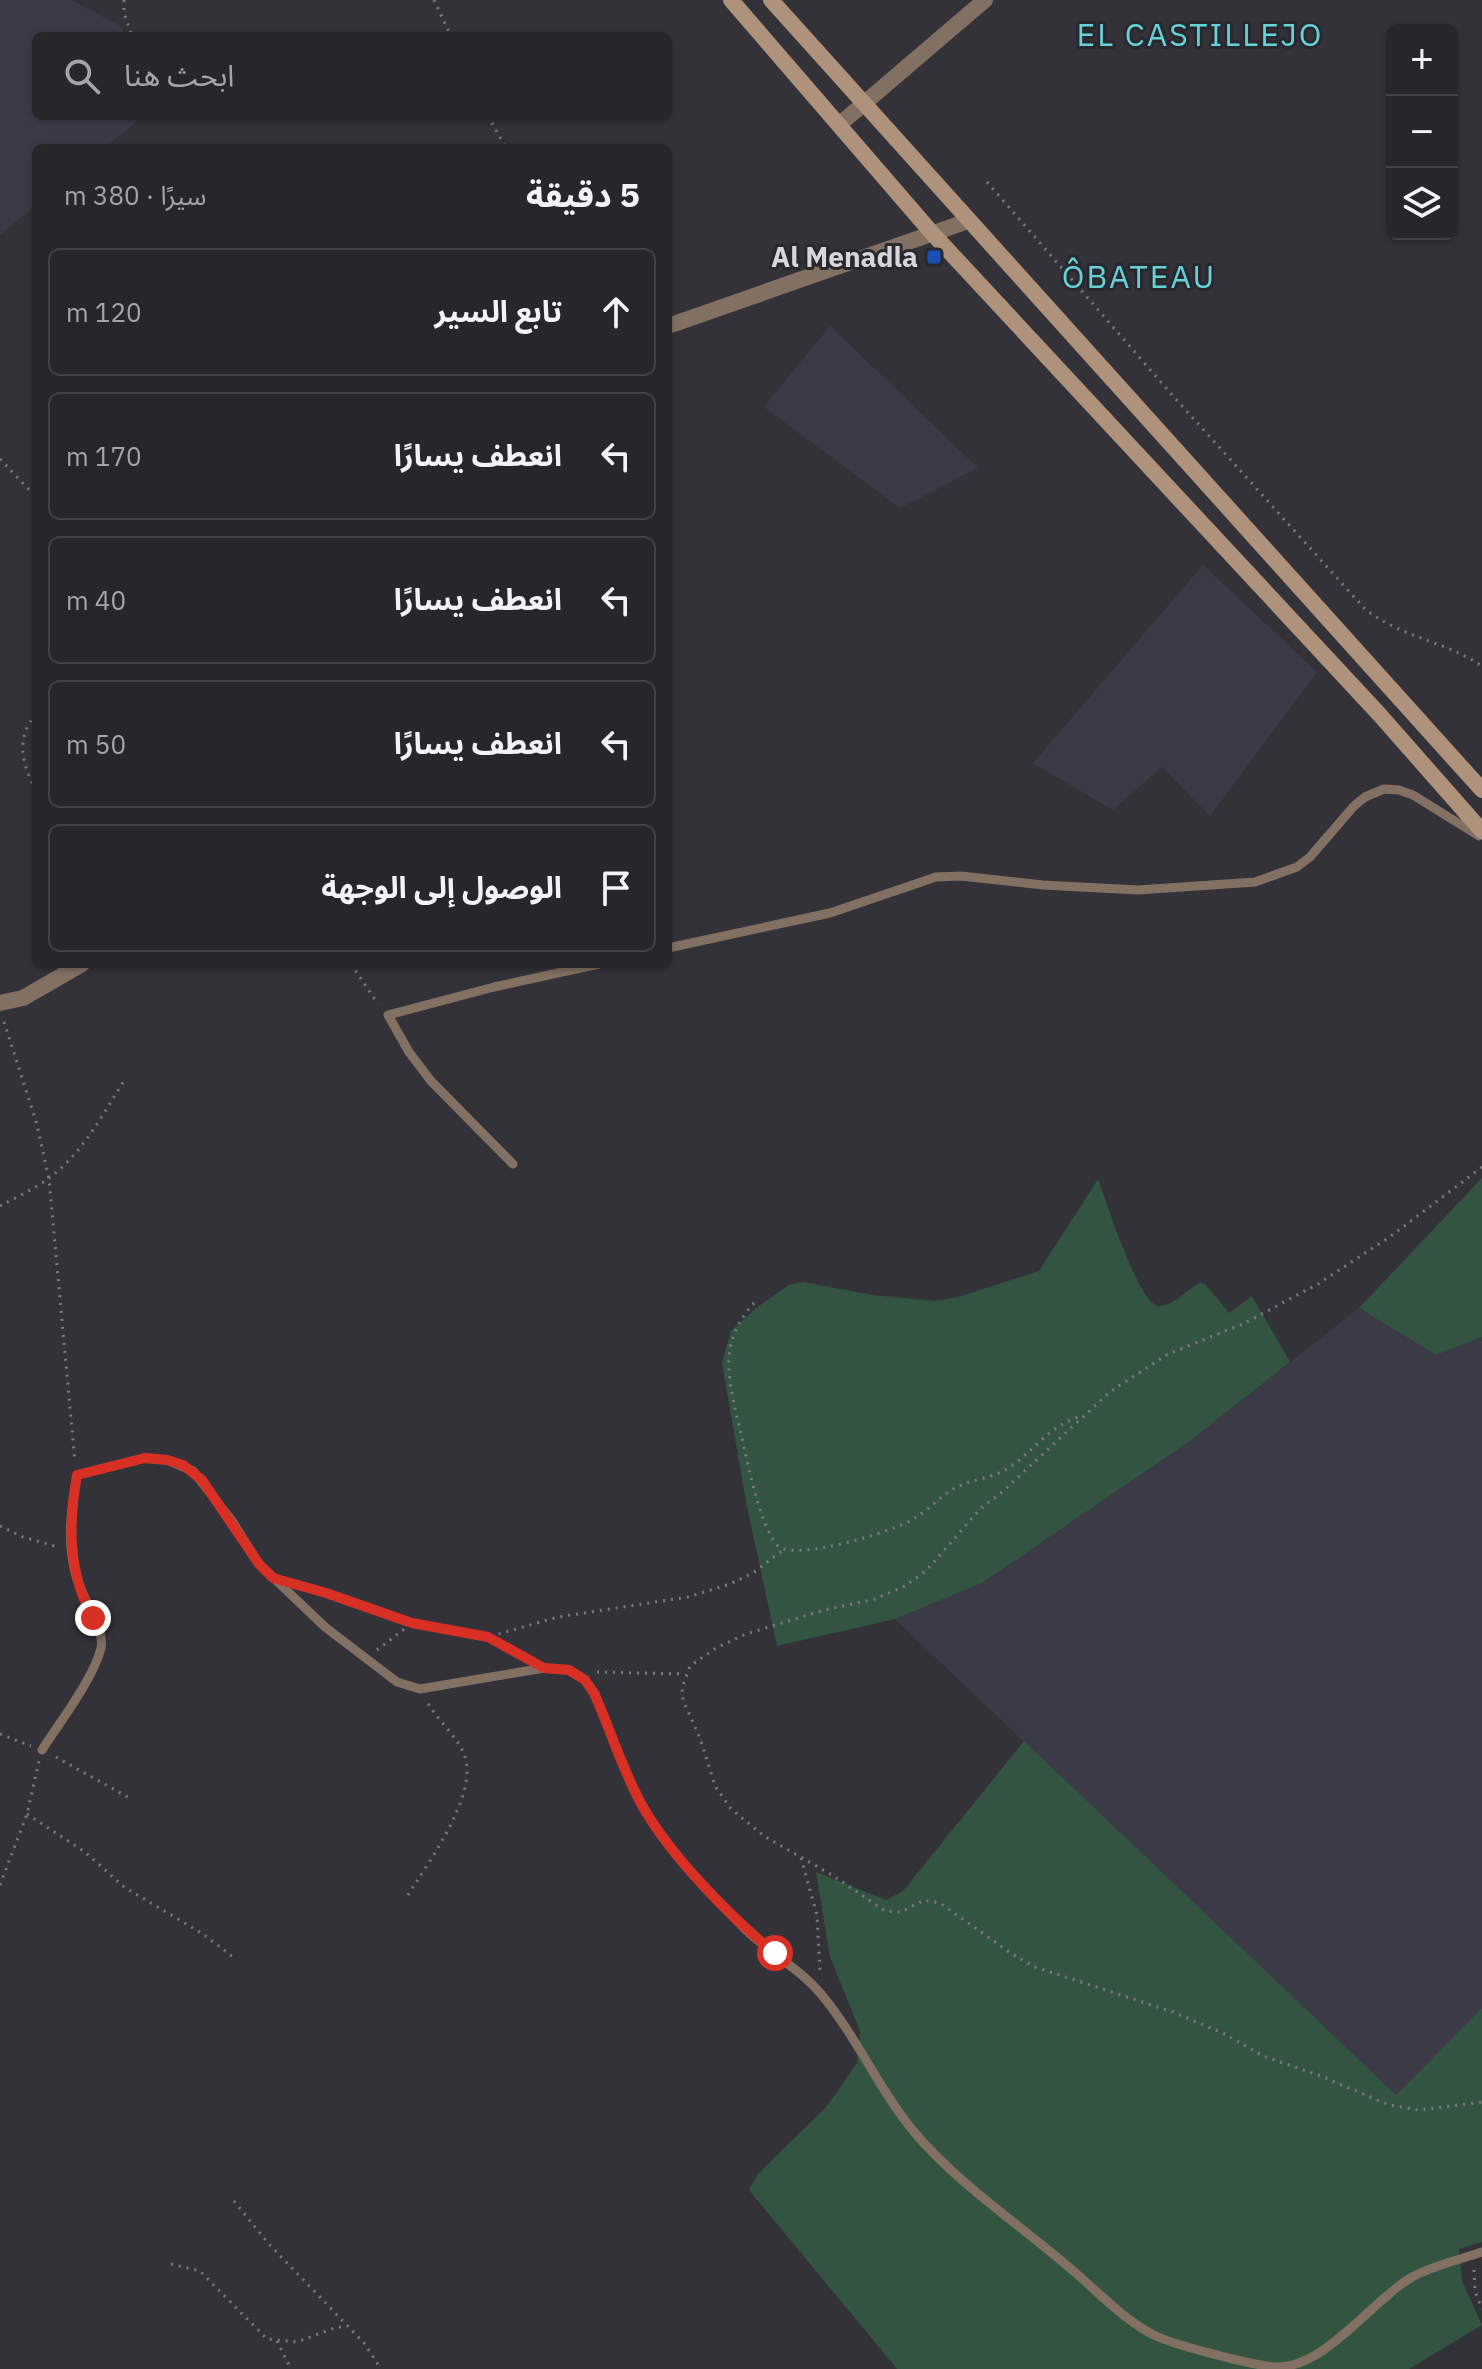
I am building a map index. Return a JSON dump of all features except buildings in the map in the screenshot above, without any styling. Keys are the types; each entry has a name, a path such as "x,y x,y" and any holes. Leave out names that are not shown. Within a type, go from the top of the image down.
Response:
{"main road":[{"path":"731,0 932,233 1379,714 1482,831"},
{"path":"771,0 1482,790"}],"street":[{"path":"840,124 985,0"},
{"path":"672,325 968,221"},
{"path":"0,1003 23,998 75,968"}],"lane":[{"path":"672,947 830,913 936,877 961,876 1043,885 1138,890 1255,882 1297,867 1310,857 1354,806 1365,797 1384,789 1413,795 1482,838"},
{"path":"513,1164 431,1081 409,1052 388,1015 581,968"},
{"path":"42,1750 81,1689 101,1648 99,1628 80,1588 70,1548 77,1475 145,1458 183,1465 202,1480 259,1564 325,1627 397,1682 420,1689 544,1668 571,1671 585,1680 594,1693 643,1807 665,1839 748,1931 820,1993 915,2133 999,2212 1078,2275 1098,2295 1152,2335 1277,2367 1296,2363 1315,2355 1352,2328 1410,2278 1478,2253"}],"path":[{"path":"124,0 124,13 131,32"},
{"path":"434,0 449,32"},
{"path":"490,120 504,144"},
{"path":"987,182 1173,396 1365,609 1394,628 1482,666"},
{"path":"0,459 32,493"},
{"path":"32,722 21,753 32,783"},
{"path":"354,968 388,1015"},
{"path":"0,1011 36,1121 49,1179 77,1475"},
{"path":"0,1206 49,1179 84,1144 125,1079"},
{"path":"1482,1167 1391,1236 1318,1284 1243,1324 1152,1362 1111,1391 980,1509 927,1570 905,1586 875,1599 824,1610 746,1634 703,1655 685,1674 683,1700 700,1738 715,1786 731,1809 743,1821 868,1897 885,1911 901,1912 924,1900 940,1903 1035,1967 1173,2012 1225,2034 1263,2056 1389,2105 1419,2110 1482,2102"},
{"path":"754,1303 733,1337 727,1372 765,1520 777,1545 783,1550 800,1551 885,1533 914,1519 956,1487 1004,1471 1057,1428 1083,1417"},
{"path":"0,1526 23,1537 70,1548"},
{"path":"488,1637 558,1617 688,1597 741,1578 783,1550"},
{"path":"273,1578 412,1623 488,1637 544,1668"},
{"path":"365,1659 412,1623"},
{"path":"571,1671 685,1674"},
{"path":"408,1895 454,1816 465,1781 467,1762 462,1749 431,1709 420,1689"},
{"path":"0,1734 42,1750 133,1800"},
{"path":"0,1885 27,1814 42,1750"},
{"path":"27,1814 85,1852 124,1887 203,1934 233,1957"},
{"path":"801,1858 817,1915 820,1993"},
{"path":"234,2201 281,2257 348,2326 381,2369"},
{"path":"1478,2253 1473,2282 1482,2309"},
{"path":"171,2264 200,2271 262,2335 277,2341 297,2342 348,2326"},
{"path":"277,2341 291,2369"}],"shaded area":[{"path":"0,0 71,0 120,26 124,32 32,32 32,120 138,120 109,144 32,144 32,208 0,235"},
{"path":"830,326 978,468 900,508 764,407"},
{"path":"1203,565 1317,672 1210,816 1162,767 1113,810 1033,763"},
{"path":"1359,1308 1436,1355 1482,1337 1482,2008 1396,2096 895,1619 982,1583 1190,1441"}],"green space":[{"path":"1482,1178 1482,1337 1436,1355 1359,1308"},
{"path":"1098,1179 1132,1270 1150,1300 1163,1306 1200,1282 1229,1313 1252,1296 1290,1362 1190,1441 982,1583 895,1619 777,1646 746,1502 722,1363 731,1331 756,1308 789,1285 803,1282 873,1295 935,1301 958,1297 1039,1271"},
{"path":"1024,1741 1396,2095 1482,2008 1482,2242 1459,2249 1462,2281 1482,2325 1409,2369 897,2369 749,2190 758,2174 827,2106 857,2063 860,2031 830,1957 816,1872 886,1900 903,1891"}],"place":[{"name":"Al Menadla","path":"934,257"}],"district":[{"name":"EL CASTILLEJO","path":"1200,35"},
{"name":"ÔBATEAU","path":"1139,277"}],"route":[{"path":"93,1618 76,1578 70,1548 77,1475 145,1458 183,1465 202,1480 259,1564 273,1578 412,1623 488,1637 544,1668 569,1670 585,1680 594,1693 643,1807 665,1839 748,1931 775,1953"}]}
